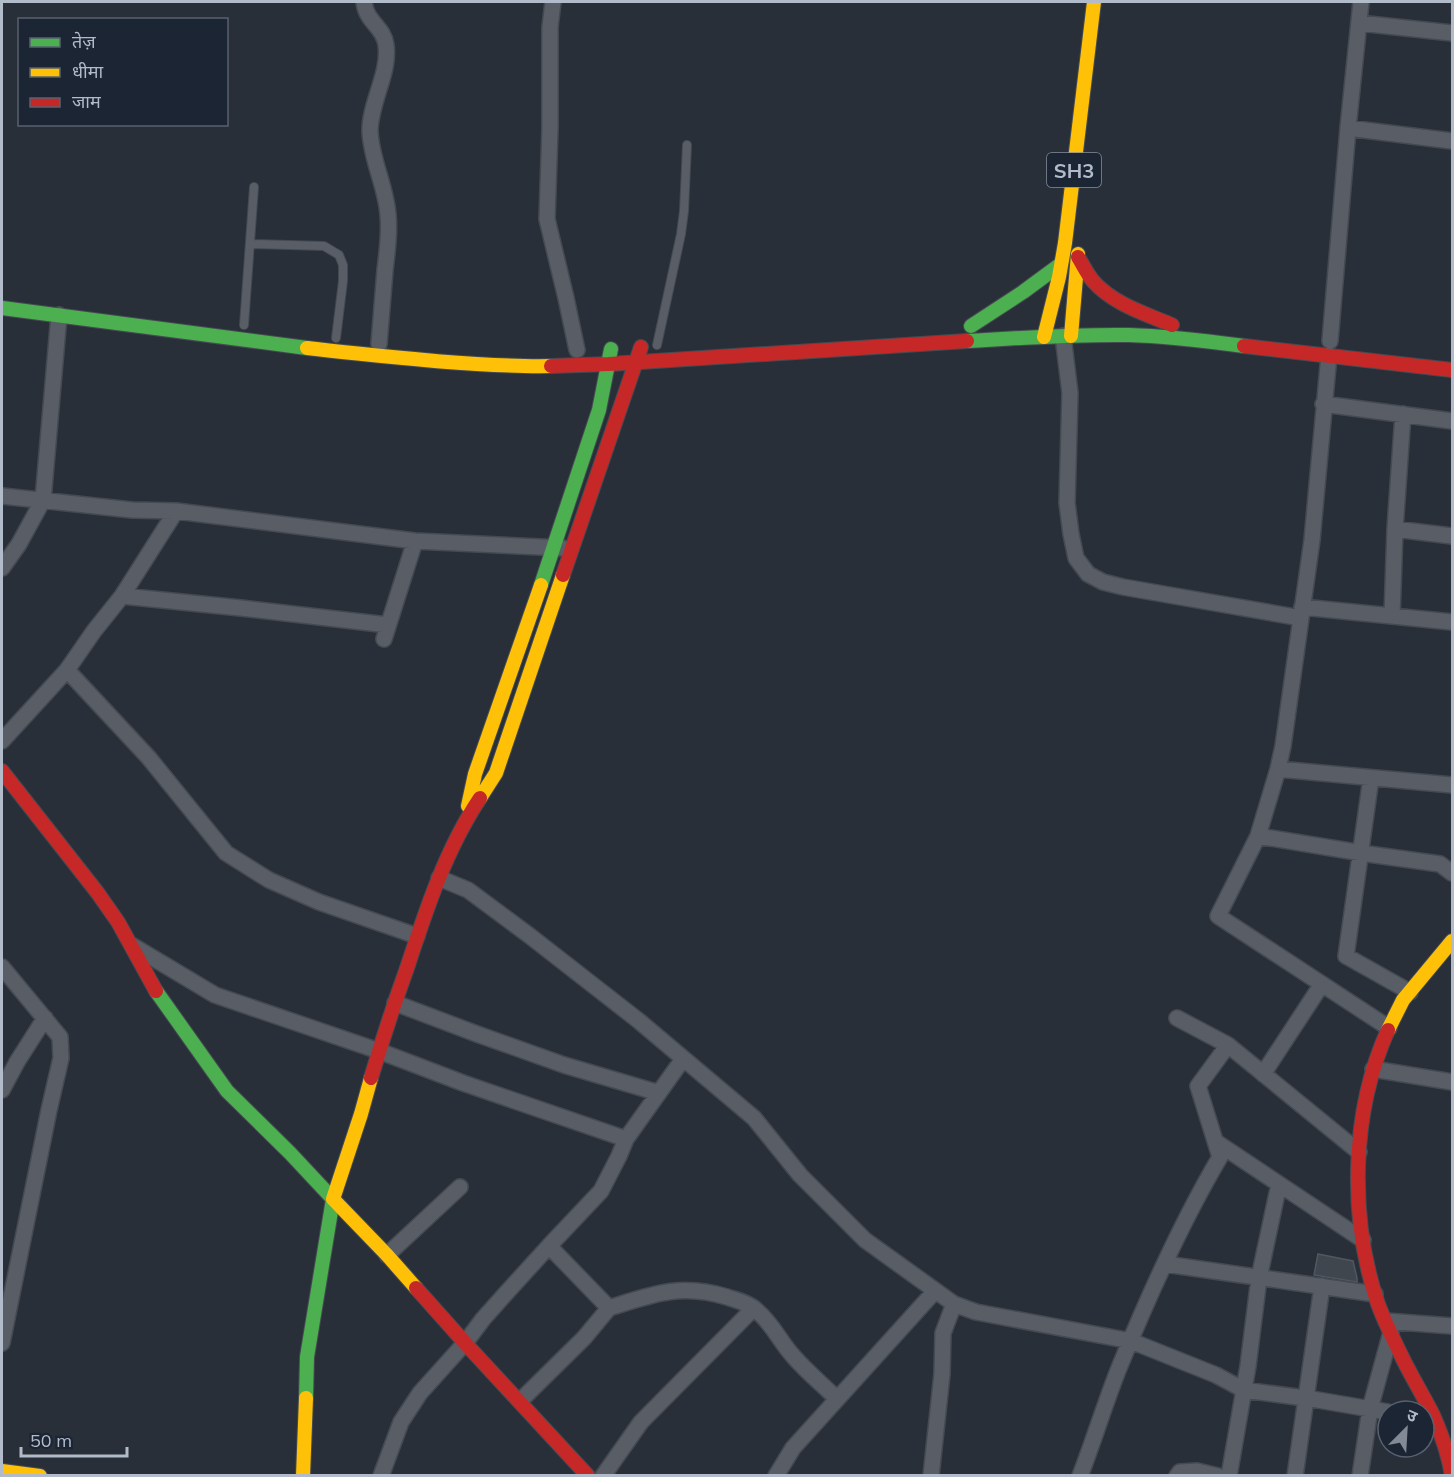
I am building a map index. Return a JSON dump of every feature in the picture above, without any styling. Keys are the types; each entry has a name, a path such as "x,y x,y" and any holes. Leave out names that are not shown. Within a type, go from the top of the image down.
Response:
{"street":[{"path":"364,2 369,19 384,36 387,46 384,72 372,112 370,128 371,144 385,194 389,231 379,344"},
{"path":"465,820 475,774 554,548 598,410 609,364 604,349 566,298 547,219 550,27 553,2"},
{"name":"SH3","path":"1045,330 1061,264 1094,2"},
{"path":"1361,2 1312,540 1283,746 1258,836 1218,916 1389,1028"},
{"path":"1359,23 1452,33"},
{"path":"1348,128 1452,141"},
{"path":"1172,325 1114,298 1098,286 1087,273 1079,251 1069,331 1067,503 1076,558 1088,574 1103,582 1123,587 1302,613 1392,616 1452,622"},
{"path":"1061,264 1023,292 966,327 1004,325 1169,338 1330,344 1452,370"},
{"path":"2,309 362,355 519,367 609,364 927,343 1045,330"},
{"path":"2,568 19,544 43,500 59,315"},
{"path":"1069,331 1118,321 1202,327"},
{"path":"330,337 412,346"},
{"path":"604,349 663,345"},
{"path":"604,349 636,362"},
{"path":"303,1476 306,1357 333,1198 417,936 439,878 465,820 496,773 636,362"},
{"path":"1323,404 1452,421"},
{"path":"1392,616 1403,414"},
{"path":"2,496 132,510 177,511 415,541 573,548"},
{"path":"2,741 67,670 122,596 177,511"},
{"path":"1395,529 1452,536"},
{"path":"122,596 241,608 386,632 415,541"},
{"path":"67,670 149,758 226,853 269,880 319,902 417,936"},
{"path":"1278,769 1452,785"},
{"path":"2,771 97,891 118,922 155,990 227,1091 290,1152 387,1255 588,1476"},
{"path":"1371,778 1346,956 1410,992"},
{"path":"1258,836 1440,864 1452,873"},
{"path":"439,878 468,890 639,1021 754,1118 800,1175 865,1240 954,1304 976,1312 1131,1341 1216,1375 1244,1390 1376,1410"},
{"path":"1421,1399 1375,1294 1359,1217 1359,1152 1366,1094 1377,1055 1403,1000 1452,941"},
{"path":"130,945 215,995 626,1139"},
{"path":"2,967 60,1037 61,1058 46,1121 2,1343"},
{"path":"1263,1074 1322,984"},
{"path":"394,1003 564,1065 659,1093"},
{"path":"2,1090 45,1018"},
{"path":"1177,1018 1228,1045 1359,1152"},
{"path":"1080,1476 1119,1368 1165,1264 1220,1157 1198,1086 1228,1045"},
{"path":"381,1476 401,1422 420,1393 465,1343 495,1305 601,1191 626,1139 683,1059"},
{"path":"1373,1069 1452,1082"},
{"path":"1216,1142 1363,1240"},
{"path":"1229,1476 1244,1390 1259,1278 1279,1184"},
{"path":"387,1255 460,1187"},
{"path":"549,1246 609,1308"},
{"path":"1165,1264 1375,1294"},
{"path":"1294,1476 1322,1286"},
{"path":"520,1401 584,1338 609,1308 650,1295 680,1290 711,1293 754,1308 771,1324 793,1356 837,1399"},
{"path":"776,1476 793,1448 935,1291"},
{"path":"931,1476 942,1374 943,1333 954,1304"},
{"path":"603,1476 641,1422 754,1308"},
{"path":"1388,1327 1452,1326"},
{"path":"1360,1476 1370,1409 1388,1327"},
{"path":"1436,1419 1452,1422"},
{"path":"1436,1432 1452,1467"},
{"path":"2,1471 40,1476"},
{"path":"1177,1476 1180,1472 1197,1471 1218,1476"}],"lane":[{"path":"663,345 684,211 687,145"},
{"path":"244,325 254,187"},
{"path":"250,244 324,246 339,255 343,265 343,281 330,337"}],"building":[{"path":"1318,1254 1353,1261 1357,1282 1314,1275"}],"traffic: fast":[{"path":"971,326 1061,264"},
{"path":"2,308 307,348"},
{"path":"967,341 1129,335 1244,346"},
{"path":"541,585 599,410 611,349"},
{"path":"156,991 227,1091 333,1199 307,1357 306,1398"}],"traffic: slow":[{"path":"1044,337 1065,243 1094,2"},
{"path":"1071,336 1078,254"},
{"path":"307,348 450,362 551,366"},
{"path":"480,798 496,773 563,575"},
{"path":"468,806 475,774 541,585"},
{"path":"1388,1030 1403,1000 1452,941"},
{"path":"371,1078 333,1199 416,1288"},
{"path":"303,1476 306,1398"},
{"path":"2,1471 40,1476"}],"traffic: jam":[{"path":"1078,257 1093,281 1110,296 1130,308 1172,325"},
{"path":"551,366 967,341"},
{"path":"1244,346 1452,370"},
{"path":"563,575 641,347"},
{"path":"2,771 97,892 118,922 156,991"},
{"path":"371,1078 438,880 457,838 480,798"},
{"path":"1388,1030 1376,1062 1361,1129 1358,1200 1362,1234 1379,1308 1433,1415 1452,1476"},
{"path":"416,1288 588,1476"}]}
